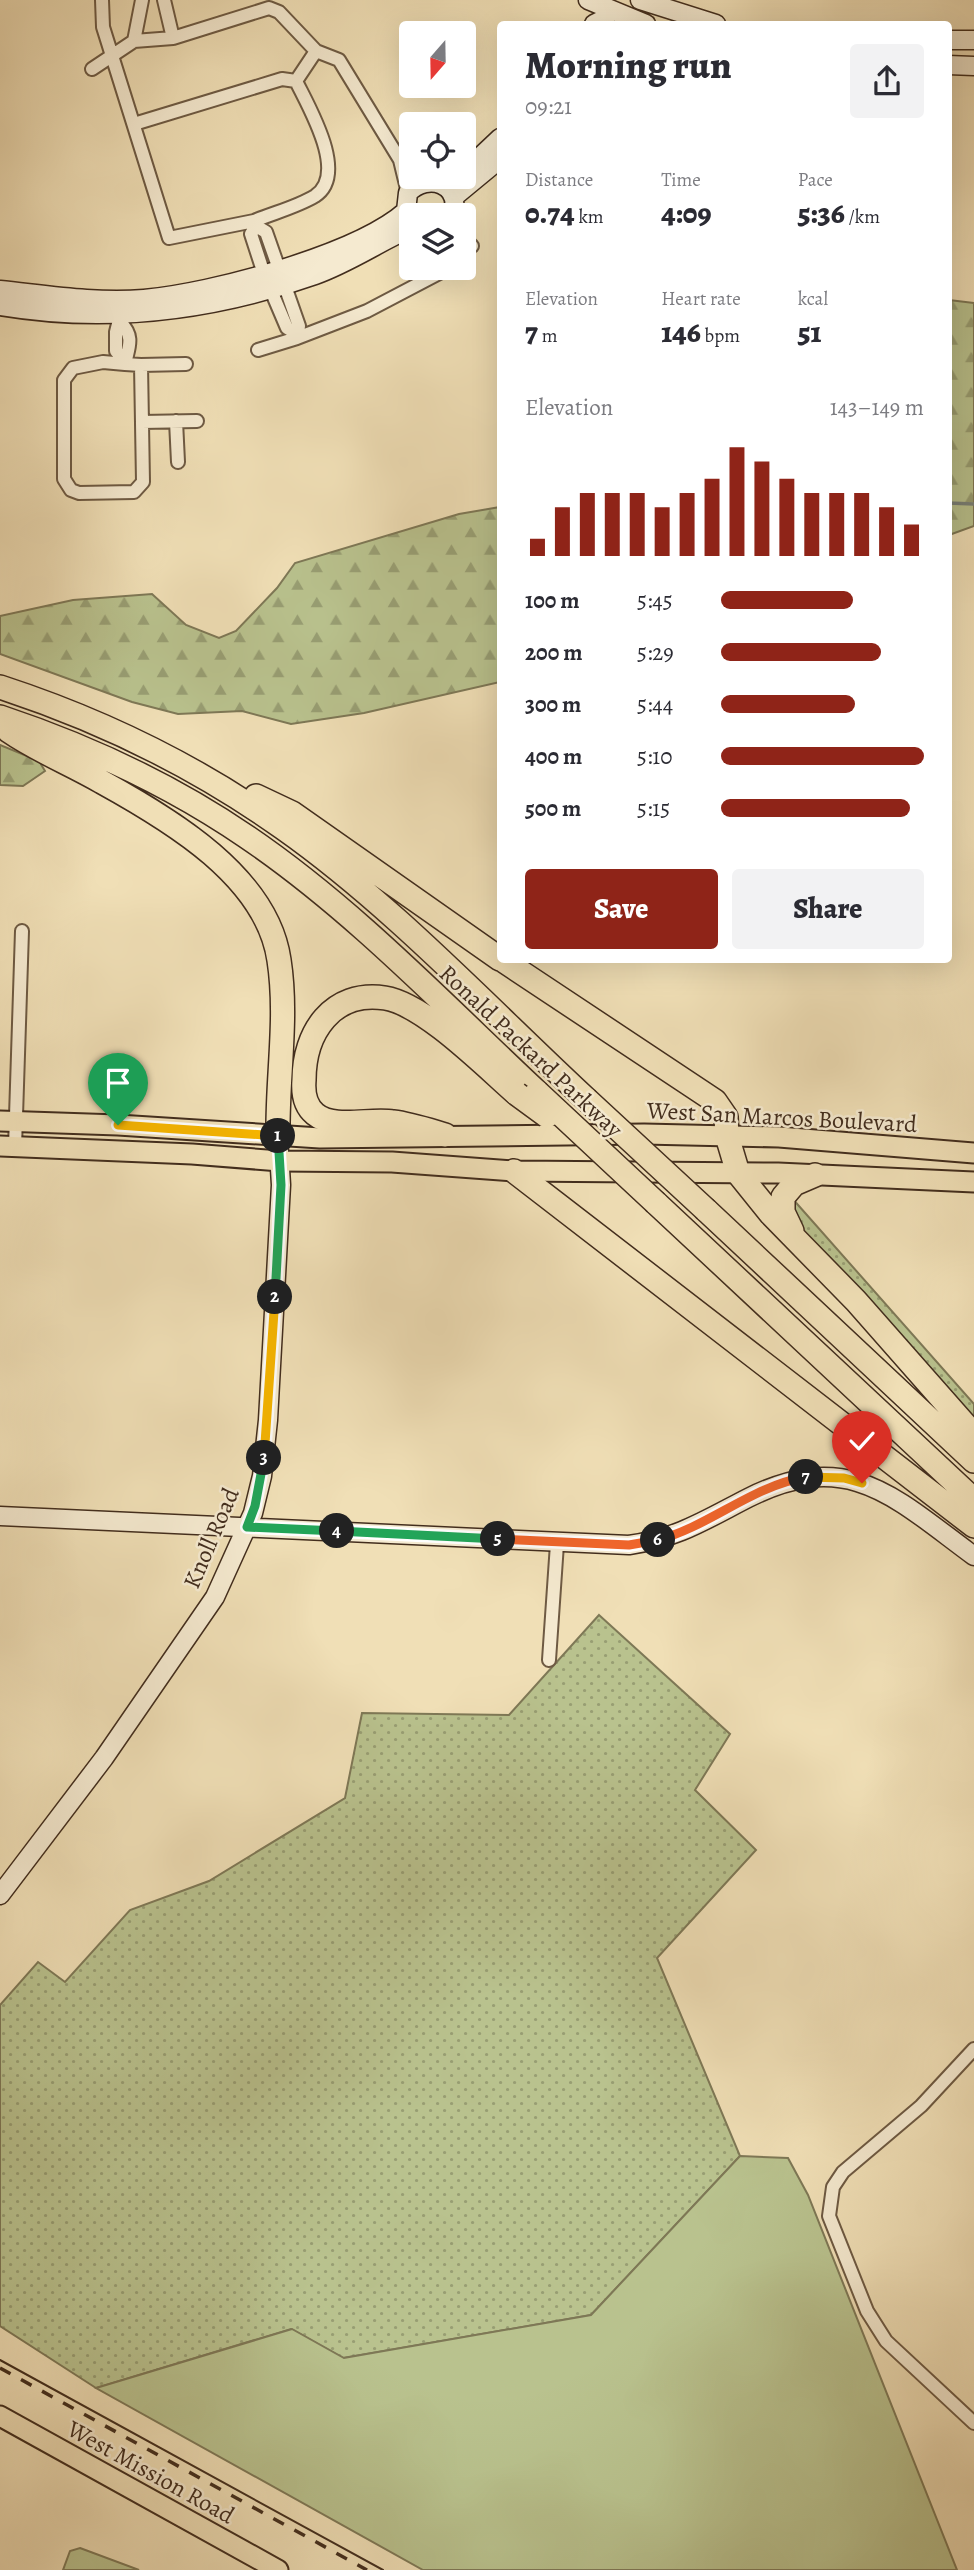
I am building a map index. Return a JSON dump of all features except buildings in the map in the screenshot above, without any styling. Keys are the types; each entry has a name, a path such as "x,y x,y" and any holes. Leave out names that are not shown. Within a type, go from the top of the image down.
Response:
{"highway":[{"name":"Ronald Packard Parkway","path":"0,687 94,721 162,752 282,827 333,866 974,1461"},
{"name":"Ronald Packard Parkway","path":"0,717 72,743 146,777 248,837 349,917 527,1093 610,1160 974,1500"},
{"path":"0,724 24,741 131,799 182,833 244,883 259,903 273,930 283,993 278,1136"},
{"path":"162,752 292,813 497,956"},
{"path":"507,963 715,1101 726,1117 727,1136 738,1173 798,1243 856,1301 974,1435"},
{"path":"445,1135 393,1121 331,1121 316,1115 304,1097 303,1083 305,1057 314,1030 339,1007 353,1000 387,999 419,1013 527,1093"},
{"path":"514,1171 974,1526"},
{"path":"798,1243 783,1212 783,1196 794,1184 815,1175"}],"main road":[{"name":"West San Marcos Boulevard","path":"8,1121 204,1130 320,1139 445,1135 727,1136 974,1153"},
{"path":"156,1152 179,1143 199,1140 204,1130"},
{"path":"8,1146 156,1152 280,1161 392,1162 514,1171 738,1173 974,1182"},
{"name":"West Mission Road","path":"0,2416 278,2570"}],"street":[{"path":"102,0 103,27 169,238 255,224 314,196 323,188 327,178 325,141 296,81"},
{"path":"134,41 142,0"},
{"path":"164,0 173,38"},
{"path":"588,0 607,15 633,21"},
{"path":"640,0 706,21"},
{"path":"92,69 134,41 173,38 269,8 279,12 316,51 338,60 399,158"},
{"path":"952,40 974,40"},
{"path":"296,81 316,51"},
{"path":"952,65 974,66"},
{"path":"134,124 282,79 296,81"},
{"path":"476,161 497,141"},
{"path":"476,172 497,161"},
{"path":"0,306 74,315 213,305 274,279 399,218"},
{"path":"255,224 266,232 274,279 287,328 296,335"},
{"path":"258,350 377,307 427,280"},
{"path":"0,290 82,299 120,312 129,331 131,351 125,362"},
{"path":"141,365 143,482 134,492 88,494 71,490 64,479 64,380 74,368 103,362 186,364"},
{"path":"176,421 178,462"},
{"path":"142,422 197,421"},
{"path":"8,1146 22,931"},
{"name":"Knoll Road","path":"0,1895 104,1758 215,1597 247,1527 262,1476 268,1420 281,1185 278,1136"},
{"path":"0,1516 557,1544 629,1545 678,1535 777,1485 825,1476 844,1478 886,1490 974,1556"},
{"path":"549,1660 557,1544"},
{"path":"974,2049 921,2106 843,2172 834,2187 829,2216 867,2311 886,2341 974,2423"}],"green space":[{"path":"952,300 974,303 974,526 952,534"},
{"path":"497,508 497,683 364,713 291,724 242,711 178,714 132,702 0,654 0,616 73,600 152,594 186,625 219,638 236,631 277,588 295,563 459,514"},
{"path":"0,745 39,761 45,771 23,786 0,785"},
{"path":"791,1197 974,1404 974,1423 801,1230 789,1213"},
{"path":"599,1615 730,1734 695,1790 756,1850 657,1958 740,2156 591,2315 343,2358 291,2329 96,2388 0,2326 0,2005 38,1962 65,1982 130,1910 209,1881 345,1798 362,1713 509,1715"},
{"path":"740,2156 788,2158 808,2195 957,2570 423,2570 96,2388 292,2329 344,2358 591,2315"},
{"path":"80,2548 139,2570 63,2570 70,2551"}],"waterway":[{"path":"952,503 974,504"}],"tram line":[{"path":"0,2360 383,2570"}],"railway":[{"path":"0,2368 367,2570"}],"route":[{"path":"118,1125 278,1136 281,1185 268,1420 262,1476 247,1527 557,1544 629,1545 678,1535 715,1518 746,1499 777,1485 803,1478 825,1476 862,1483"}]}
